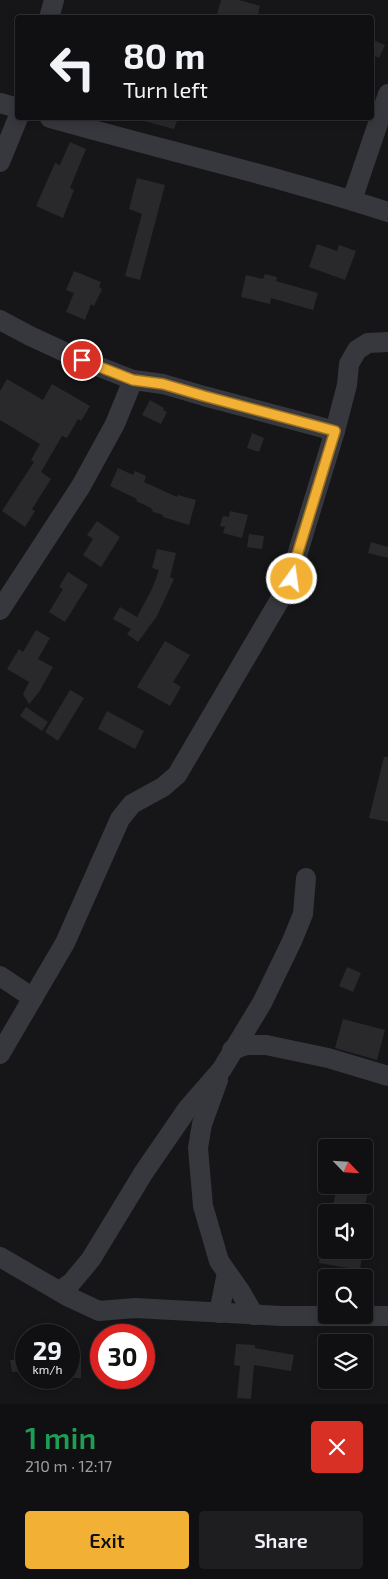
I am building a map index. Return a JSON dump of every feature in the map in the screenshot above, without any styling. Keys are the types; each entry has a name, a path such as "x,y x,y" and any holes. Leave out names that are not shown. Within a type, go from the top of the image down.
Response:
{"street":[{"path":"50,15 54,0"},
{"path":"352,200 388,94"},
{"path":"0,103 15,107"},
{"path":"0,162 17,120"},
{"path":"57,120 233,166 388,212"},
{"path":"0,320 82,360 133,380 163,384 335,431"},
{"path":"0,1054 65,943 120,819 132,804 163,787 177,775 292,579 298,552 335,431 347,385 349,364 357,350 368,343 388,342"},
{"path":"0,610 81,486 115,424 133,380"},
{"path":"254,1315 240,1291 218,1261 203,1206 198,1148 202,1124 222,1069 262,1003 304,914 306,878"},
{"path":"0,976 33,998"},
{"path":"232,1050 246,1045 266,1045 328,1058 388,1076"},
{"path":"60,1292 72,1282 91,1259 144,1172 188,1108 222,1069"},
{"path":"0,1257 60,1292 99,1311 135,1308 282,1316 388,1316"},
{"path":"219,1313 227,1273"}],"building":[{"path":"221,0 239,0 260,6 258,15 217,14"},
{"path":"374,40 385,45 379,58 374,56"},
{"path":"144,120 177,120 174,129"},
{"path":"70,142 86,149 70,188 74,190 63,218 36,206 55,163 60,165"},
{"path":"137,178 165,185 140,280 125,276 142,214 129,209"},
{"path":"317,244 337,251 339,245 356,251 345,280 309,267"},
{"path":"74,271 101,282 99,287 102,289 94,306 91,304 85,320 66,312 74,293 66,290"},
{"path":"265,274 277,277 276,281 318,293 313,310 271,298 270,304 241,297 246,275 263,279"},
{"path":"7,379 43,400 52,384 90,406 81,421 78,419 67,438 62,436 41,472 51,479 32,509 35,511 25,527 2,511 34,462 31,460 40,444 0,420 0,391"},
{"path":"150,400 164,408 163,410 167,412 161,424 142,415"},
{"path":"252,433 264,438 259,452 247,448"},
{"path":"118,468 133,475 135,471 146,476 144,482 177,497 178,495 196,500 189,525 163,517 163,515 153,512 151,508 136,501 137,499 110,486"},
{"path":"230,511 248,515 242,538 223,533 225,527 220,526 223,516 229,517"},
{"path":"97,521 120,537 101,567 83,555 93,539 87,535"},
{"path":"249,534 264,536 262,549 247,547"},
{"path":"371,542 388,547 388,558 368,553"},
{"path":"157,549 176,553 170,577 174,579 157,616 138,642 127,634 131,629 113,619 120,607 137,617 152,589 159,570 152,568"},
{"path":"68,572 88,585 65,622 49,612 63,589 59,587"},
{"path":"36,630 50,638 38,659 53,667 39,692 29,704 23,694 29,682 7,669 19,649 23,652"},
{"path":"165,641 190,655 173,682 181,687 170,706 137,687"},
{"path":"70,690 84,698 58,741 45,732"},
{"path":"26,707 48,722 42,731 20,716"},
{"path":"107,711 144,731 135,749 98,729"},
{"path":"384,757 388,757 388,822 369,818"},
{"path":"347,967 361,973 353,992 339,986"},
{"path":"343,1019 385,1030 377,1060 335,1048"},
{"path":"335,1194 367,1195 365,1204 333,1204"},
{"path":"320,1259 362,1259 360,1269 319,1263"},
{"path":"236,1344 255,1345 255,1348 294,1355 291,1371 254,1365 251,1399 237,1398 240,1366 234,1365"},
{"path":"80,1358 81,1358 80,1378"},
{"path":"10,1360 15,1360 15,1372 12,1372"}],"route":[{"path":"82,360 133,380 163,384 335,431 298,552 292,579"}]}
